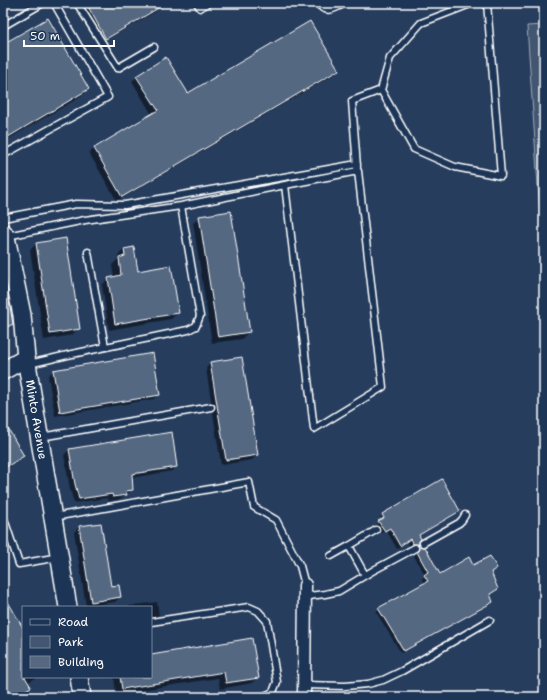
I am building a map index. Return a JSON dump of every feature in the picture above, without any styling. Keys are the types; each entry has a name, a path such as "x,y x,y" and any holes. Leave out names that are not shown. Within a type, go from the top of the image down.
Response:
{"street":[{"name":"Minto Avenue","path":"4,234 22,315 27,361 39,438 53,518 58,557 68,606"},
{"path":"3,371 27,361"},
{"path":"304,691 305,590"},
{"path":"79,678 82,697"}],"lane":[{"path":"3,23 5,25 43,3"},
{"path":"3,155 108,97 54,3"},
{"path":"76,3 118,68 154,47"},
{"path":"197,3 200,8 208,3"},
{"path":"318,3 324,9 329,10 345,3"},
{"path":"473,3 421,23 390,58 381,90 414,149 456,167 501,176 487,3"},
{"path":"285,185 314,429 383,387 357,167 352,101 381,90"},
{"path":"4,234 181,206 285,185 357,167"},
{"path":"3,218 76,204 125,205 357,167"},
{"path":"27,361 106,347 188,330 196,326 200,316 181,206"},
{"path":"88,252 106,347"},
{"path":"39,438 211,407"},
{"path":"53,518 249,482 254,507 276,520 300,566 305,590 309,596 339,591 415,548"},
{"path":"423,543 458,523 465,515"},
{"path":"4,519 19,564 58,557"},
{"path":"331,556 376,530"},
{"path":"348,546 365,575"},
{"path":"152,622 249,607 258,611 267,621 277,682 273,692 262,697"},
{"path":"304,691 368,684 383,680 402,671 490,620"}],"green space":[{"path":"544,25 544,225 540,215 527,26"}],"building":[{"path":"86,3 167,3 106,39"},
{"path":"48,18 89,89 3,140 3,44"},
{"path":"310,21 339,70 122,197 94,148 158,110 136,76 166,57 188,93"},
{"path":"231,211 250,332 218,337 199,216"},
{"path":"66,238 80,329 50,334 36,243"},
{"path":"134,247 138,271 171,265 179,313 115,324 108,278 121,275 119,258 125,256 124,249"},
{"path":"3,291 9,301 13,324 3,329"},
{"path":"153,353 160,395 60,412 53,370"},
{"path":"242,357 258,455 226,460 210,362"},
{"path":"3,420 24,456 3,469"},
{"path":"172,432 177,467 132,474 133,490 126,491 127,495 113,497 112,494 79,499 69,449"},
{"path":"442,479 460,511 419,535 421,539 419,541 419,545 421,547 425,547 440,574 469,557 473,565 490,556 497,568 491,572 498,589 490,594 493,602 404,651 378,608 428,581 424,575 428,572 417,552 419,549 418,544 413,544 410,539 400,546 390,528 385,531 378,521 384,518 382,514"},
{"path":"101,523 111,586 119,585 121,597 91,602 79,526"},
{"path":"3,593 22,626 22,678 26,678 31,687 14,697 3,697"},
{"path":"252,638 259,678 226,683 224,672 122,689 120,678 152,678 152,655"}]}
